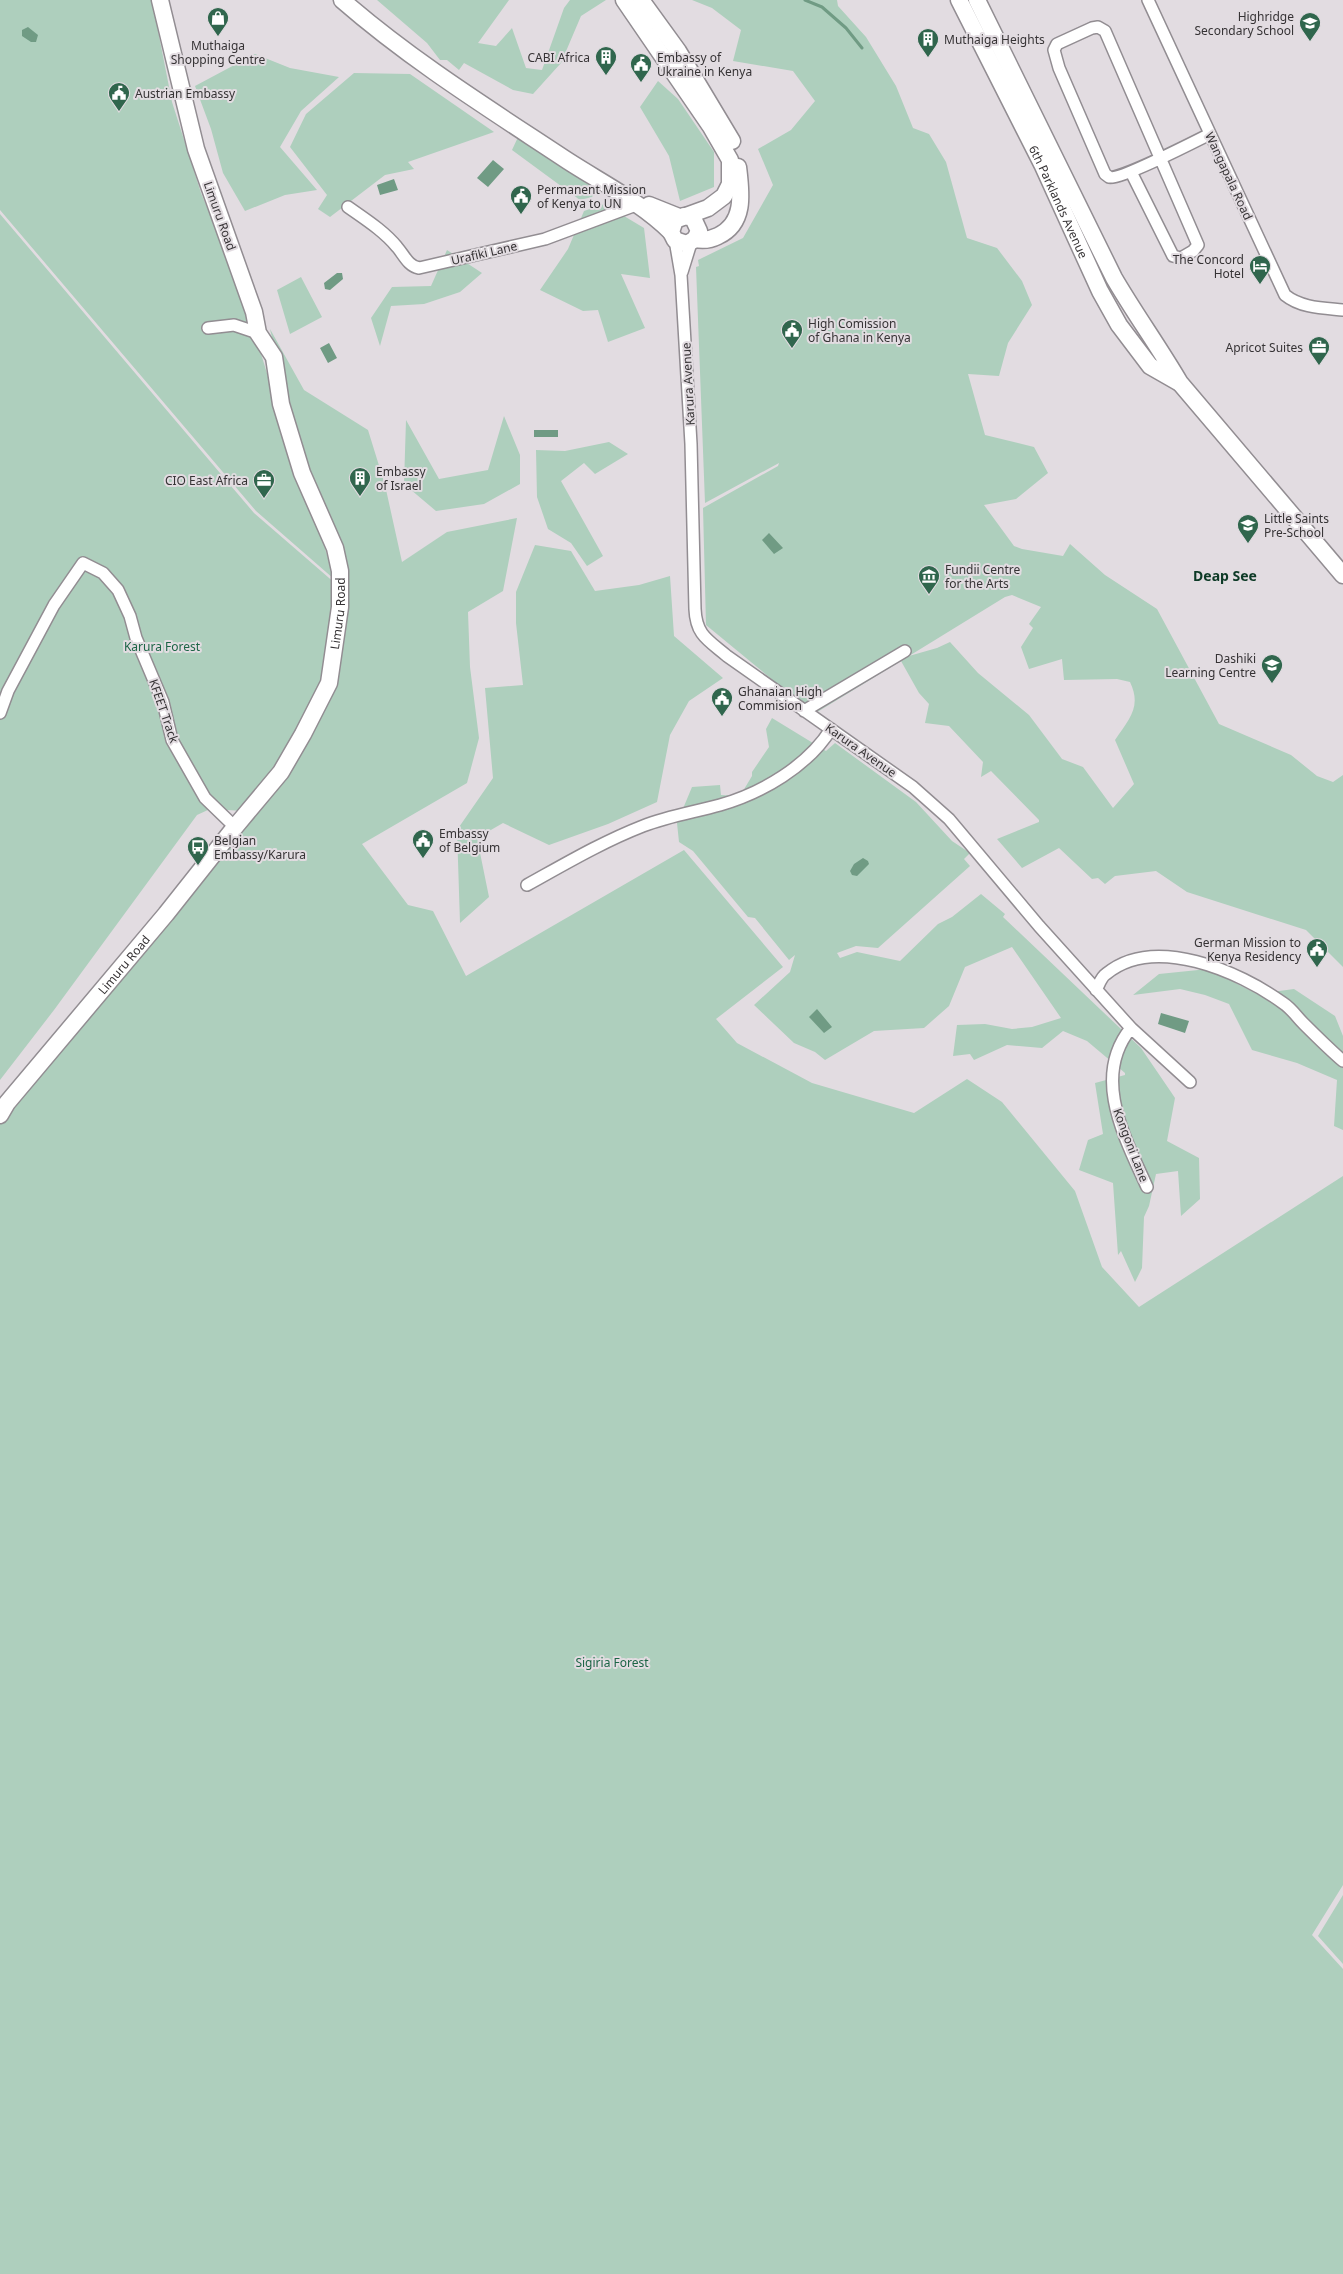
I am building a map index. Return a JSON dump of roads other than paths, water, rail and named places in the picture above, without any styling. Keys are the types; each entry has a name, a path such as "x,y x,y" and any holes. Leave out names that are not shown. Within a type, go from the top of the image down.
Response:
{"main road":[{"name":"Limuru Road","path":"0,1115 7,1103 176,902 281,772 303,734 328,683 340,608 340,571 336,548 302,473 281,404 274,357 258,333 254,312 196,149 160,0"},
{"path":"342,0 382,34 463,92 659,220 683,238 706,240 720,235 737,220 741,197 736,154 725,127 694,75 641,0"},
{"path":"357,0 418,54 468,90 650,206 696,222 699,231 683,238"},
{"path":"624,0 715,132 730,160 730,184 724,196 708,208 681,217 672,223 683,238"},
{"name":"6th Parklands Avenue","path":"959,0 1044,166 1100,291 1119,325 1150,366 1180,383"},
{"name":"6th Parklands Avenue","path":"977,0 1114,278 1180,383 1343,575"}],"street":[{"name":"Wangapala Road","path":"1148,0 1285,295 1291,301 1308,306 1343,310"},
{"path":"1131,172 1173,256 1181,258 1185,256 1198,245 1161,157 1105,30 1098,27 1092,28 1057,44 1054,50 1059,68 1105,174 1113,179 1131,172 1161,157 1210,134"},
{"name":"Urafiki Lane","path":"348,207 381,231 396,246 407,262 419,268 545,239 636,205"},
{"name":"Karura Avenue","path":"683,238 682,275 692,444 696,623 705,637 727,656 914,787 949,820 1038,926 1096,990 1128,1024 1190,1082"},
{"path":"208,328 234,324 258,333"},
{"name":"KFEET Track","path":"0,713 8,690 54,605 83,563 88,564 103,573 118,590 163,702 172,740 205,798 235,827"},
{"path":"804,711 905,652"},
{"path":"527,885 622,834 655,822 746,796 790,770 822,744 831,729"},
{"path":"1096,990 1104,974 1126,962 1162,956 1176,957 1205,964 1229,971 1283,1003 1343,1061"},
{"name":"Kongoni Lane","path":"1128,1024 1113,1065 1111,1074 1112,1094 1124,1134 1147,1187"}],"waterway":[{"path":"805,0 822,7 846,28 862,48"}],"place":[{"name":"Muthaiga Shopping Centre","path":"218,37"},
{"name":"Highridge Secondary School","path":"1310,42"},
{"name":"Muthaiga Heights","path":"928,58"},
{"name":"CABI Africa","path":"606,76"},
{"name":"Embassy of Ukraine in Kenya","path":"641,83"},
{"name":"Austrian Embassy","path":"119,112"},
{"name":"Permanent Mission of Kenya to UN","path":"521,215"},
{"name":"The Concord Hotel","path":"1260,285"},
{"name":"High Comission of Ghana in Kenya","path":"792,349"},
{"name":"Apricot Suites","path":"1319,366"},
{"name":"Embassy of Israel","path":"360,497"},
{"name":"CIO East Africa","path":"264,499"},
{"name":"Little Saints Pre-School","path":"1248,544"},
{"name":"Fundii Centre for the Arts","path":"929,595"},
{"name":"Dashiki Learning Centre","path":"1272,684"},
{"name":"Ghanaian High Commision","path":"722,717"},
{"name":"Embassy of Belgium","path":"423,859"},
{"name":"Belgian Embassy/Karura","path":"198,866"},
{"name":"German Mission to Kenya Residency","path":"1317,968"}],"district":[{"name":"Deap See","path":"1225,575"}],"park label":[{"name":"Karura Forest","path":"162,646"},
{"name":"Sigiria Forest","path":"612,1662"}]}
